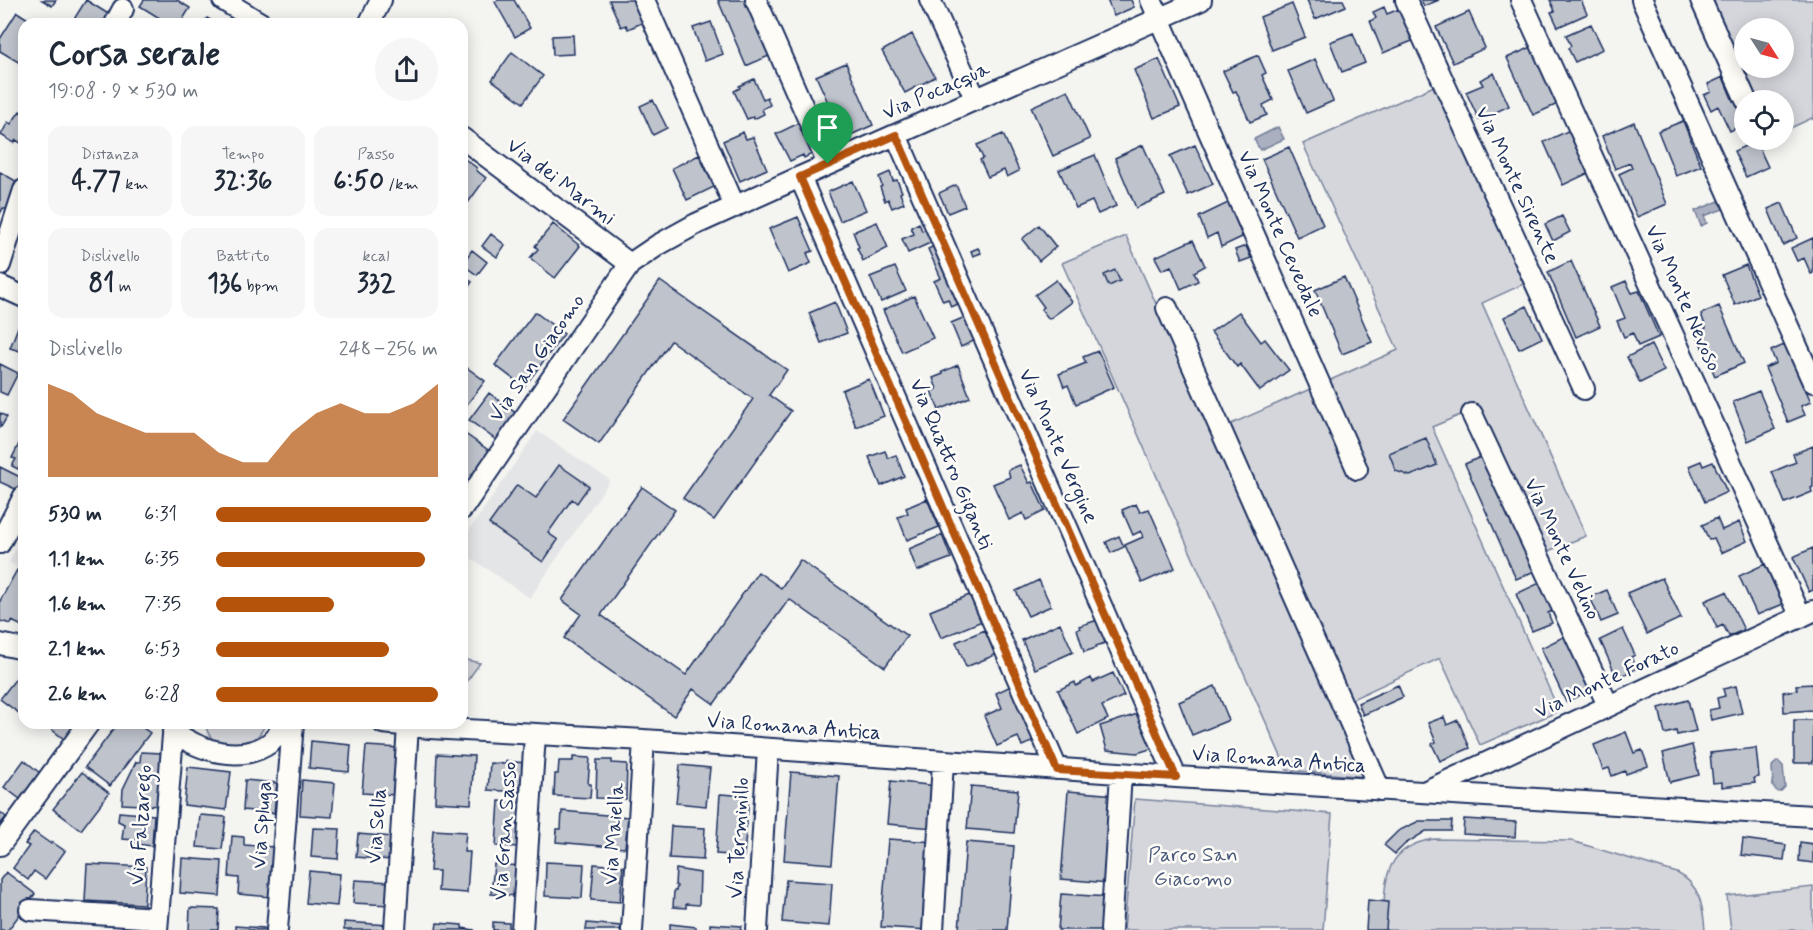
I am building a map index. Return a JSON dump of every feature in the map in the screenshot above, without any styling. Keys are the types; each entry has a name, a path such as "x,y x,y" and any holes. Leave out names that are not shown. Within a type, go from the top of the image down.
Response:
{"street":[{"path":"224,0 252,18"},
{"path":"372,18 381,0"},
{"path":"644,0 735,207"},
{"path":"756,0 828,164"},
{"path":"930,0 976,99"},
{"name":"Via Monte Cevedale","path":"1151,0 1357,469"},
{"name":"Via Pocacqua","path":"630,264 658,245 828,164 1201,0"},
{"name":"Via Monte Sirente","path":"1406,0 1584,389"},
{"name":"Via Monte Nevoso","path":"1521,0 1807,614"},
{"path":"1642,0 1813,382"},
{"path":"1701,0 1742,90"},
{"name":"Via Monte Vergine","path":"896,135 1176,777"},
{"name":"Via dei Marmi","path":"468,142 630,264"},
{"name":"Via Quattro Giganti","path":"800,177 1057,770"},
{"path":"0,265 18,209"},
{"name":"Via San Giacomo","path":"468,500 630,264"},
{"path":"0,286 18,294"},
{"path":"1167,308 1380,790"},
{"name":"Via Monte Velino","path":"1472,414 1608,705"},
{"path":"0,543 18,508"},
{"name":"Via Monte Forato","path":"1421,793 1807,614"},
{"path":"0,845 85,729"},
{"name":"Via Falzarego","path":"158,924 173,729"},
{"name":"Via Spluga","path":"175,729 186,741 202,748 243,753 270,742 281,729"},
{"name":"Via Spluga","path":"278,930 293,729"},
{"name":"Via Sella","path":"395,729 395,930"},
{"name":"Via Romana Antica","path":"459,729 768,748 1057,770 1813,816"},
{"name":"Via Gran Sasso","path":"522,930 535,735"},
{"name":"Via Maiella","path":"632,930 644,740"},
{"name":"Via Terminillo","path":"757,930 768,748"},
{"path":"933,930 943,762"},
{"path":"1111,930 1121,774"},
{"path":"30,910 158,924"}],"shaded area":[{"path":"537,431 610,480 530,598 468,556 468,532"},
{"path":"18,544 18,567 9,562"}],"green space":[{"path":"1710,0 1813,0 1813,120 1812,118 1794,126 1794,90 1750,90 1744,78 1794,78 1794,18 1734,18 1734,55"},
{"path":"1434,86 1526,283 1482,303 1586,536 1548,551 1479,407 1432,427 1559,711 1480,745 1440,658 1335,707 1368,777 1287,770 1062,263 1126,236 1213,432 1398,350 1303,144"},
{"path":"468,660 480,663 468,680"},
{"path":"263,729 254,740 240,746 220,744 210,736 207,730"},
{"name":"Parco San Giacomo","path":"1135,799 1332,814 1323,930 1124,930"},
{"path":"1434,839 1572,841 1677,873 1691,883 1699,897 1705,930 1383,930 1386,884 1395,860 1404,850 1416,843"},
{"path":"1813,887 1813,930 1731,930 1727,896"}],"water":[{"path":"1278,127 1284,139 1260,150 1254,139"},
{"path":"1719,201 1723,209 1704,216 1707,223 1701,226 1695,211"},
{"path":"1778,761 1783,766 1785,787 1778,792 1773,787 1772,767"}],"building":[{"path":"42,0 56,0 52,6"},
{"path":"86,0 110,15 108,18 75,18"},
{"path":"144,0 177,0 190,8 184,18 159,18 140,6"},
{"path":"514,0 530,28 515,37 495,2"},
{"path":"609,0 637,0 646,21 628,29 626,25 621,27"},
{"path":"718,0 748,0 771,55 746,66"},
{"path":"1107,0 1131,0 1134,7 1114,16"},
{"path":"1307,0 1343,0 1346,6 1315,19"},
{"path":"1421,0 1439,0 1424,6"},
{"path":"1550,0 1581,0 1587,14 1558,27 1551,12 1555,11"},
{"path":"1292,4 1305,37 1272,50 1260,17"},
{"path":"1384,7 1387,14 1399,9 1412,41 1383,53 1370,21 1376,18 1373,12"},
{"path":"17,12 26,18 18,18 18,62 0,51 0,39"},
{"path":"1469,12 1485,48 1453,63 1436,27"},
{"path":"711,22 723,54 705,61 693,28"},
{"path":"1591,24 1603,49 1575,62 1568,48 1571,46 1566,35"},
{"path":"1353,33 1365,63 1342,72 1330,42"},
{"path":"912,34 935,77 905,93 882,51"},
{"path":"573,35 574,54 553,55 552,36"},
{"path":"1534,46 1560,103 1533,115 1507,58"},
{"path":"512,52 543,76 523,103 492,80"},
{"path":"1258,55 1266,73 1262,75 1273,100 1263,105 1267,115 1250,122 1236,91 1233,92 1223,71"},
{"path":"1159,59 1180,107 1154,118 1134,70"},
{"path":"1315,59 1333,101 1306,113 1288,71"},
{"path":"846,63 873,125 844,138 816,76"},
{"path":"1494,73 1509,106 1479,120 1466,92 1483,85 1480,80"},
{"path":"1723,77 1734,101 1734,129 1730,131 1718,106 1711,110 1704,95 1711,92 1708,84"},
{"path":"754,79 763,99 767,97 770,105 762,109 764,114 754,119 753,117 747,119 734,91"},
{"path":"1068,90 1090,139 1053,156 1031,107"},
{"path":"653,100 667,128 653,135 640,106"},
{"path":"18,114 18,141 16,140 14,143 1,135 8,122 11,124"},
{"path":"803,121 818,151 804,158 803,155 790,161 776,134"},
{"path":"1683,121 1701,166 1676,176 1658,131"},
{"path":"1634,122 1667,204 1637,217 1619,174 1632,168 1630,163 1615,169 1602,136"},
{"path":"1574,128 1593,171 1563,185 1544,142"},
{"path":"743,132 746,139 753,137 767,169 740,181 723,141"},
{"path":"1003,134 1019,171 1007,177 1004,170 988,177 980,160 983,158 977,145"},
{"path":"1143,145 1165,195 1136,208 1115,158"},
{"path":"1195,145 1213,184 1188,195 1170,156"},
{"path":"1289,147 1323,225 1297,237 1262,159"},
{"path":"1760,150 1768,167 1746,177 1734,151"},
{"path":"699,155 714,187 687,200 672,168"},
{"path":"1095,155 1116,206 1098,214 1092,201 1076,208 1059,170"},
{"path":"468,161 486,178 468,203"},
{"path":"0,172 18,182 18,190 7,210 3,208 0,214"},
{"path":"890,172 893,181 897,180 904,203 892,208 888,199 885,201 879,177"},
{"path":"853,181 866,210 840,221 828,192"},
{"path":"956,185 965,206 948,213 939,193"},
{"path":"1230,202 1242,237 1221,247 1217,233 1207,238 1199,217"},
{"path":"1782,203 1797,238 1783,245 1768,209"},
{"path":"1562,216 1570,232 1553,241 1545,224"},
{"path":"798,217 813,251 807,253 811,263 788,273 769,229"},
{"path":"877,222 888,248 863,261 853,232"},
{"path":"919,223 922,231 934,226 939,239 908,253 902,239 914,234 911,227"},
{"path":"553,224 580,246 555,278 530,258 538,249 535,246"},
{"path":"1039,225 1056,247 1039,261 1022,239"},
{"path":"491,234 505,245 497,257 482,246"},
{"path":"1813,238 1813,273 1811,274 1804,258 1797,261 1791,248"},
{"path":"1193,240 1205,266 1194,272 1198,281 1181,289 1171,266 1162,270 1155,257"},
{"path":"940,243 966,301 951,307 948,299 943,301 934,281 941,278 928,249"},
{"path":"1246,246 1251,258 1240,262 1235,250"},
{"path":"978,248 981,253 973,256 971,251"},
{"path":"472,250 487,262 477,275 468,268 468,256"},
{"path":"1571,261 1600,326 1576,337 1548,272"},
{"path":"1746,265 1758,295 1735,305 1722,275"},
{"path":"895,267 906,291 881,302 870,277"},
{"path":"1115,270 1120,281 1109,286 1104,275"},
{"path":"1344,277 1372,342 1342,354 1315,290"},
{"path":"1056,280 1072,302 1049,319 1041,309 1044,307 1035,295"},
{"path":"660,281 787,370 769,395 791,411 714,520 683,498 753,399 671,341 599,444 563,419"},
{"path":"1626,281 1632,293 1639,291 1659,337 1638,346 1633,333 1624,337 1617,321 1625,318 1612,287"},
{"path":"914,296 933,338 902,352 883,310"},
{"path":"835,302 847,333 821,343 809,313"},
{"path":"1527,306 1542,338 1519,349 1504,317"},
{"path":"1719,306 1744,363 1715,376 1696,333 1706,328 1701,314"},
{"path":"535,312 564,334 524,387 495,365"},
{"path":"1239,312 1261,342 1265,339 1289,370 1260,391 1240,364 1237,367 1211,332"},
{"path":"970,315 980,338 961,347 951,323"},
{"path":"18,327 18,350 10,348"},
{"path":"1786,344 1811,402 1801,406 1805,415 1788,422 1765,368 1776,363 1771,351"},
{"path":"1651,345 1664,371 1640,383 1627,357"},
{"path":"1098,351 1114,387 1076,404 1068,385 1064,387 1059,374 1086,363 1083,357"},
{"path":"0,364 18,373 7,395 0,392"},
{"path":"958,365 970,397 939,410 931,391 937,389 933,378"},
{"path":"468,368 485,381 468,403"},
{"path":"869,379 884,416 856,427 842,390"},
{"path":"1759,391 1775,429 1748,441 1733,402"},
{"path":"489,393 517,414 500,443 469,420"},
{"path":"0,413 7,417 1,427 0,427"},
{"path":"468,436 491,452 468,481"},
{"path":"1426,438 1437,465 1410,476 1396,471 1389,453"},
{"path":"18,446 18,469 12,466 16,459 12,458"},
{"path":"1813,446 1812,492 1785,503 1772,472 1796,462 1793,454"},
{"path":"885,451 888,458 896,455 904,476 881,486 869,457"},
{"path":"1487,454 1539,569 1516,579 1465,464"},
{"path":"1701,461 1703,466 1713,462 1727,492 1705,502 1689,466"},
{"path":"559,465 589,486 577,503 572,499 548,533 558,540 543,562 489,524 517,485 536,498"},
{"path":"1020,465 1029,483 1032,482 1045,511 1026,520 1023,513 1009,520 993,484 1010,477 1008,470"},
{"path":"0,467 18,476 18,490 0,482"},
{"path":"642,487 675,510 601,615 686,675 758,572 781,588 800,560 907,636 885,667 789,599 714,704 693,689 674,716 564,638 581,614 562,600"},
{"path":"927,499 939,527 907,540 898,517 908,513 906,508"},
{"path":"1136,504 1140,512 1149,509 1175,568 1142,583 1125,545 1143,537 1141,531 1133,535 1122,510"},
{"path":"1717,518 1722,530 1739,522 1747,541 1721,553 1714,538 1709,540 1702,525"},
{"path":"942,535 951,558 917,571 909,549"},
{"path":"1119,536 1124,547 1111,553 1106,542"},
{"path":"1813,548 1813,590 1809,592 1793,557"},
{"path":"1765,564 1783,604 1757,615 1739,576"},
{"path":"17,570 18,624 12,621 11,624 0,621 0,601"},
{"path":"1662,578 1681,618 1647,634 1627,593"},
{"path":"1039,580 1051,606 1028,616 1016,591"},
{"path":"1544,581 1557,609 1548,613 1552,623 1532,631 1516,594"},
{"path":"1607,590 1618,615 1601,622 1590,597"},
{"path":"1726,592 1744,630 1729,636 1723,625 1717,628 1705,601"},
{"path":"972,594 987,619 941,638 930,611"},
{"path":"1098,620 1105,643 1084,652 1077,629 1080,628 1079,626"},
{"path":"1060,623 1073,652 1035,669 1022,640"},
{"path":"1623,629 1635,655 1631,657 1636,669 1617,678 1600,640"},
{"path":"985,630 995,655 966,667 956,642"},
{"path":"1567,635 1595,688 1566,702 1541,648"},
{"path":"1113,673 1124,696 1102,706 1108,719 1078,734 1058,690 1075,682 1076,686 1091,678 1093,682"},
{"path":"18,676 18,712 0,699"},
{"path":"1017,683 1041,738 1022,746 1018,737 997,746 984,716 1002,708 996,693"},
{"path":"1813,684 1813,710 1784,712 1783,692 1797,690 1796,685"},
{"path":"1398,685 1403,697 1363,715 1358,703"},
{"path":"1215,686 1229,720 1192,735 1179,702"},
{"path":"1736,686 1742,713 1711,720 1709,710 1719,708 1717,698 1725,696 1723,689"},
{"path":"1688,700 1696,731 1677,735 1676,731 1665,734 1659,708"},
{"path":"1147,711 1157,747 1137,753 1107,750 1100,726"},
{"path":"1444,717 1447,725 1458,720 1470,748 1440,761 1432,744 1436,742 1428,723"},
{"path":"1794,720 1813,720 1813,763 1794,763"},
{"path":"51,729 80,729 69,743"},
{"path":"114,729 144,729 150,733 110,786 85,767"},
{"path":"1626,732 1634,753 1642,750 1648,766 1626,774 1625,771 1612,776 1609,768 1603,770 1594,745"},
{"path":"311,741 351,745 349,772 309,768"},
{"path":"1692,745 1699,775 1670,782 1663,753"},
{"path":"366,746 400,748 397,795 362,793"},
{"path":"1756,748 1759,777 1754,778 1755,783 1722,787 1722,782 1713,783 1710,753"},
{"path":"141,752 161,753 162,806 122,804 123,789 136,762 140,762"},
{"path":"437,754 474,756 471,804 435,802"},
{"path":"573,757 590,758 588,784 591,784 590,798 554,796 555,774 558,774 559,761 573,761"},
{"path":"24,760 40,773 20,799 4,787"},
{"path":"597,760 612,760 612,763 627,764 626,799 596,798"},
{"path":"506,761 525,763 524,783 520,783 520,792 488,790 490,763 506,764"},
{"path":"680,765 710,768 706,806 676,803"},
{"path":"188,767 231,772 226,810 184,805"},
{"path":"82,772 109,793 81,830 53,809"},
{"path":"791,772 839,776 832,864 784,860"},
{"path":"245,780 277,783 274,813 243,810"},
{"path":"302,780 335,783 332,817 300,815"},
{"path":"891,781 937,786 934,828 887,824"},
{"path":"971,786 1018,790 1014,833 967,829"},
{"path":"1068,791 1116,795 1109,883 1061,879"},
{"path":"720,794 749,796 744,856 716,854"},
{"path":"499,801 524,803 522,847 496,846"},
{"path":"562,811 628,817 625,848 556,842 557,829 561,829"},
{"path":"0,812 6,817 0,825"},
{"path":"119,812 154,815 152,846 136,844 136,840 122,839 124,824 118,821"},
{"path":"200,815 226,817 222,849 197,847"},
{"path":"1464,819 1516,822 1515,837 1463,834"},
{"path":"1419,821 1452,821 1451,831 1426,831 1405,844 1395,854 1384,845 1398,831"},
{"path":"671,826 705,828 703,860 669,858"},
{"path":"313,828 340,829 338,859 311,857"},
{"path":"433,830 466,832 464,852 470,852 467,893 438,891 439,871 430,871"},
{"path":"34,832 65,851 45,879 34,871 28,880 13,868 29,846 25,844"},
{"path":"358,834 393,837 391,860 356,857"},
{"path":"232,836 244,837 244,845 274,847 270,897 238,894 239,878 229,877"},
{"path":"888,839 935,842 929,930 881,927"},
{"path":"1743,839 1786,845 1784,860 1741,855"},
{"path":"966,842 1014,846 1007,930 959,930"},
{"path":"1800,842 1813,844 1813,863 1799,861"},
{"path":"182,858 222,861 220,896 180,893"},
{"path":"546,862 584,864 582,898 545,896"},
{"path":"87,864 146,867 144,904 85,901"},
{"path":"494,864 521,866 519,896 491,894"},
{"path":"594,864 623,866 620,902 591,900"},
{"path":"676,869 700,873 699,905 686,904 686,908 673,907 674,891 677,886 675,885"},
{"path":"309,871 340,874 337,906 306,903"},
{"path":"6,872 35,894 8,930 0,930 0,880"},
{"path":"355,880 391,882 390,905 353,903"},
{"path":"786,880 832,883 829,926 782,922"},
{"path":"1061,894 1108,897 1105,930 1058,930"},
{"path":"1368,900 1388,902 1386,930 1366,930"},
{"path":"190,908 219,909 218,930 189,930"},
{"path":"344,922 389,925 389,930 344,930"},
{"path":"493,922 509,923 509,930 493,930"},
{"path":"437,923 462,925 462,928 475,930 436,930"},
{"path":"587,923 621,926 620,930 586,930"},
{"path":"670,924 696,927 696,930 670,930"},
{"path":"710,924 742,926 741,930 710,930"},
{"path":"235,926 264,928 264,930 235,930"}],"route":[{"path":"896,135 1176,777 1057,770 800,177 828,164 896,135"}]}
